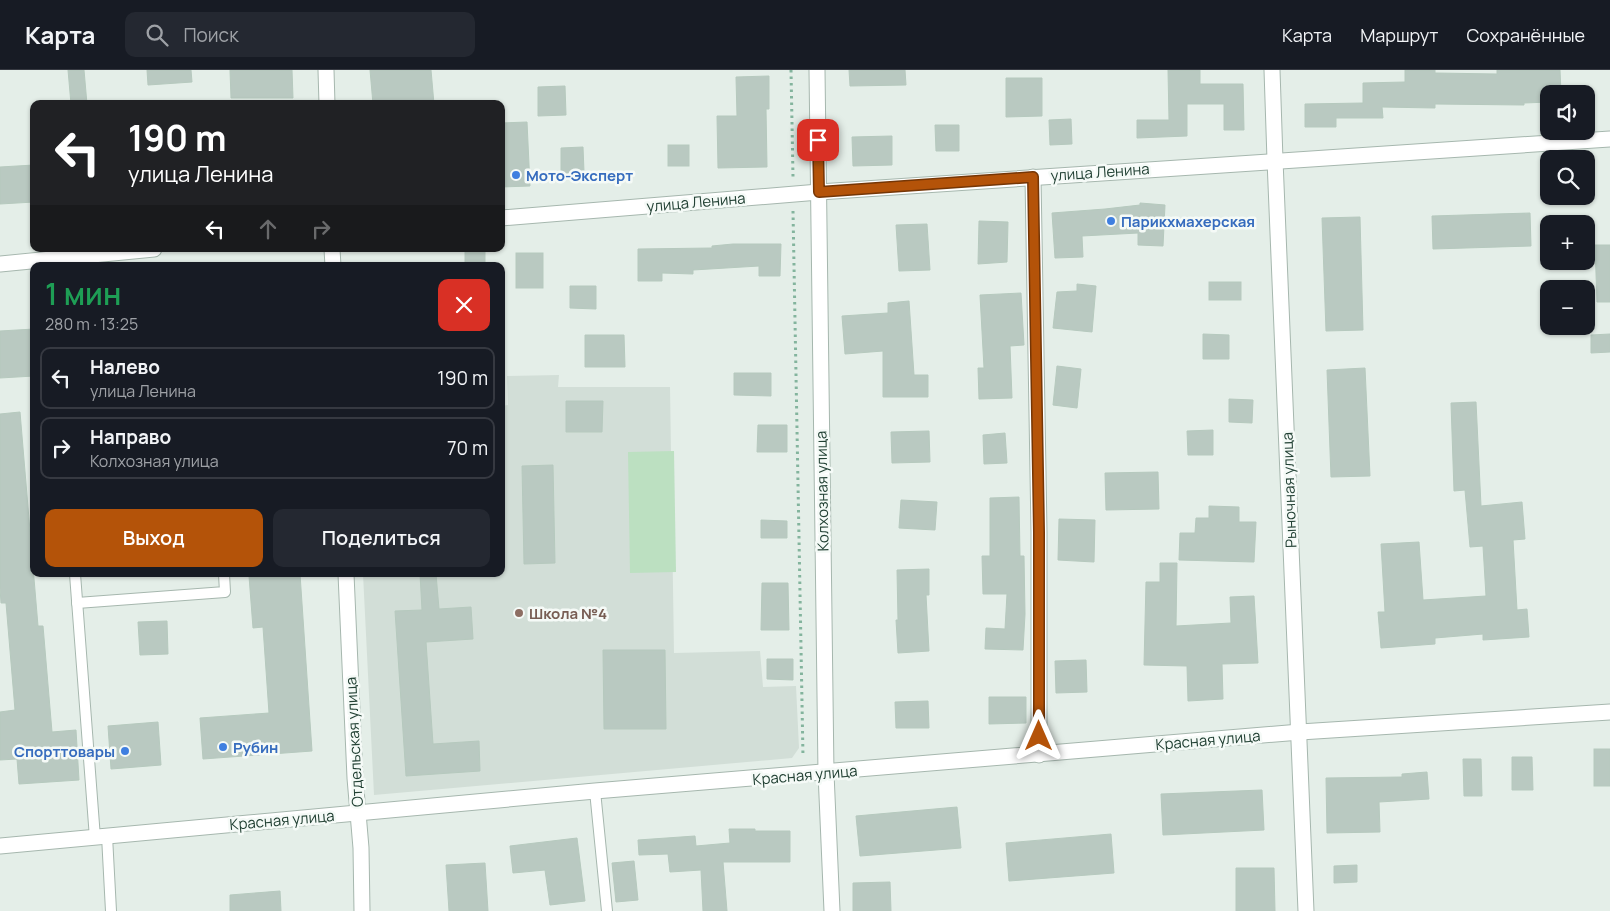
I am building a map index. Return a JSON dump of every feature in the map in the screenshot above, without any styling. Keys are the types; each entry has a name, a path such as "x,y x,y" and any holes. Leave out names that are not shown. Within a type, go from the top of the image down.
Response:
{"street":[{"path":"326,70 327,100"},
{"name":"Колхозная улица","path":"817,70 826,773 832,911"},
{"name":"Рыночная улица","path":"1272,70 1306,911"},
{"name":"улица Ленина","path":"505,218 819,192 1610,139"},
{"path":"1033,177 1039,532 1039,755"},
{"path":"0,264 123,252"},
{"name":"Отдельская улица","path":"346,577 362,911"},
{"name":"Красная улица","path":"0,846 595,791 1300,732 1610,712"}],"lane":[{"path":"75,577 101,837 111,911"},
{"path":"77,603 225,592 224,577"},
{"path":"595,791 607,911"}],"path":[{"path":"791,70 803,775"}],"shaded area":[{"name":"Школа №4","path":"559,375 558,387 670,387 674,653 760,651 763,687 796,686 799,748 792,758 374,795 363,577 505,577 505,405 508,405 507,376"}],"green space":[{"path":"674,451 676,572 630,573 628,452"}],"building":[{"path":"68,70 84,70 87,100 71,100"},
{"path":"147,70 191,70 192,82 148,85"},
{"path":"230,70 292,70 293,98 231,98"},
{"path":"370,70 431,70 434,100 373,100"},
{"path":"849,70 905,70 906,85 850,86"},
{"path":"1168,70 1200,70 1200,84 1243,84 1244,130 1224,130 1224,104 1187,104 1187,136 1137,138 1137,120 1169,120"},
{"path":"1405,70 1435,70 1435,73 1497,74 1497,70 1560,70 1561,85 1540,85 1540,102 1524,103 1524,105 1435,104 1435,108 1382,107 1383,118 1336,118 1336,127 1305,127 1305,104 1363,103 1363,83 1405,82"},
{"path":"769,76 769,109 766,109 767,167 718,168 717,116 737,116 736,77"},
{"path":"1006,78 1042,78 1042,116 1006,117"},
{"path":"565,86 566,115 538,116 538,87"},
{"path":"1071,119 1072,144 1050,145 1049,120"},
{"path":"527,122 530,186 505,187 505,123"},
{"path":"935,125 959,125 959,151 936,151"},
{"path":"892,136 892,165 853,166 852,137"},
{"path":"668,145 689,145 689,166 668,166"},
{"path":"583,147 584,172 561,174 561,148"},
{"path":"30,165 30,202 0,204 0,167"},
{"path":"1140,203 1165,205 1163,246 1138,245 1138,233 1082,236 1083,257 1055,258 1052,213 1105,209 1140,205"},
{"path":"1530,213 1531,246 1433,249 1432,216"},
{"path":"1360,217 1363,330 1326,331 1322,218"},
{"path":"979,221 1008,222 1007,262 978,264"},
{"path":"927,224 930,270 899,271 896,225"},
{"path":"781,244 780,276 759,276 759,266 693,270 693,274 662,273 662,281 638,281 638,249 712,248 712,246"},
{"path":"1595,245 1610,245 1610,302 1597,302"},
{"path":"465,252 485,252 485,262 465,262"},
{"path":"516,253 543,253 543,288 516,288"},
{"path":"1209,282 1241,282 1241,300 1209,300"},
{"path":"1077,284 1096,286 1092,332 1053,328 1057,292 1077,291"},
{"path":"570,286 596,286 596,309 570,308"},
{"path":"1021,293 1024,345 1010,346 1012,398 979,399 978,368 984,368 980,295"},
{"path":"909,301 914,375 928,375 928,397 883,397 883,351 845,354 842,316 888,313 888,303"},
{"path":"30,329 30,376 0,378 0,331"},
{"path":"1203,334 1229,335 1229,359 1203,359"},
{"path":"1610,334 1610,352 1591,353 1591,335"},
{"path":"585,335 624,335 625,367 585,367"},
{"path":"1057,366 1081,369 1077,408 1053,405"},
{"path":"1365,368 1370,476 1331,477 1327,370"},
{"path":"734,373 771,373 771,396 734,395"},
{"path":"1229,399 1253,400 1252,423 1229,422"},
{"path":"566,401 603,401 602,432 566,432"},
{"path":"1476,402 1481,506 1522,502 1525,539 1513,540 1517,610 1527,609 1529,637 1483,640 1483,634 1435,638 1435,644 1381,648 1378,612 1385,612 1381,544 1419,542 1423,600 1486,596 1483,546 1470,547 1465,490 1454,491 1451,403"},
{"path":"20,412 30,531 30,577 34,577 38,626 43,626 52,732 76,730 79,780 19,784 17,759 0,760 0,712 15,710 6,603 1,603 0,588 0,414"},
{"path":"758,425 787,425 787,452 757,452"},
{"path":"1213,430 1213,455 1188,455 1187,431"},
{"path":"929,431 930,462 892,463 891,432"},
{"path":"1005,433 1007,463 984,464 983,435"},
{"path":"553,465 555,563 524,564 522,466"},
{"path":"1158,472 1159,509 1106,510 1105,473"},
{"path":"1019,497 1020,556 1024,556 1025,614 1023,650 985,649 986,628 1005,629 1007,594 983,594 982,556 990,556 990,498"},
{"path":"901,500 937,502 935,530 899,528"},
{"path":"1209,506 1239,507 1239,522 1256,522 1254,562 1179,560 1180,533 1195,533 1196,518 1209,518"},
{"path":"1059,519 1095,520 1094,562 1058,560"},
{"path":"761,520 787,521 787,538 761,538"},
{"path":"1160,563 1177,563 1176,626 1231,623 1230,597 1254,596 1258,663 1222,664 1223,699 1188,701 1187,666 1144,665 1146,582 1160,582"},
{"path":"929,569 929,595 926,595 929,651 898,653 896,620 898,620 897,570"},
{"path":"249,577 300,577 312,751 203,759 200,718 269,713 263,627 253,628"},
{"path":"420,577 436,577 439,609 471,607 473,639 426,642 433,744 479,741 480,771 406,776 395,611 422,610"},
{"path":"762,583 788,583 789,630 761,630"},
{"path":"167,621 168,654 140,655 138,622"},
{"path":"603,650 665,650 666,729 604,729"},
{"path":"767,659 793,659 793,680 767,679"},
{"path":"1086,660 1087,692 1056,693 1055,661"},
{"path":"989,697 1026,697 1026,723 989,724"},
{"path":"928,701 929,728 896,728 895,702"},
{"path":"158,722 161,765 111,769 108,726"},
{"path":"1594,749 1610,749 1610,786 1594,786"},
{"path":"1512,757 1532,757 1533,790 1512,790"},
{"path":"1463,759 1481,759 1482,796 1464,796"},
{"path":"1427,772 1429,799 1379,802 1380,832 1327,833 1326,778 1402,777 1402,774"},
{"path":"1262,790 1264,830 1163,835 1161,794"},
{"path":"957,807 961,848 860,856 856,816"},
{"path":"729,829 790,831 790,862 723,862 727,911 703,911 701,870 670,872 668,854 639,855 638,840 695,836 696,846 730,843"},
{"path":"1111,834 1114,873 1009,881 1006,843"},
{"path":"577,838 585,901 550,905 545,870 513,873 510,846"},
{"path":"634,861 638,900 616,902 612,863"},
{"path":"485,863 488,911 449,911 446,865"},
{"path":"1357,865 1357,882 1334,883 1334,866"},
{"path":"1236,868 1274,868 1275,911 1236,911"},
{"path":"890,882 891,911 853,911 853,883"},
{"path":"280,891 281,911 230,911 230,895"}],"place":[{"name":"Мото-Эксперт","path":"516,175"},
{"name":"Парикхмахерская","path":"1111,221"},
{"name":"Школа №4","path":"519,613"},
{"name":"Рубин","path":"223,747"},
{"name":"Спорттовары","path":"125,751"}],"route":[{"path":"818,140 819,192 1033,177 1039,532 1039,736"}]}
